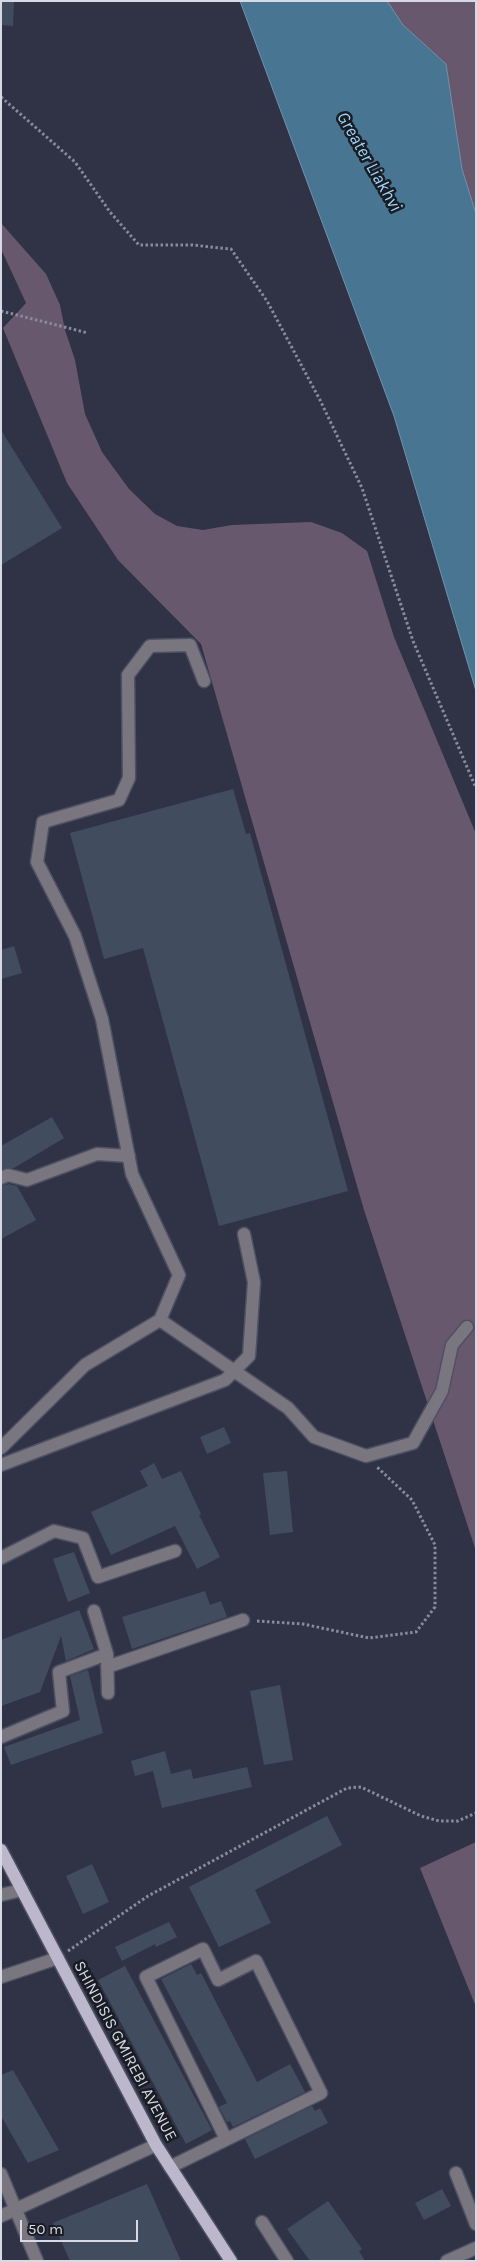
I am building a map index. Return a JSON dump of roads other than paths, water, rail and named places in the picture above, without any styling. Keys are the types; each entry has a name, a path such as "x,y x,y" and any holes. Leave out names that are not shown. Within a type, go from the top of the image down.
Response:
{"main road":[{"name":"SHINDISIS GMIREBI AVENUE","path":"1,1850 156,2145 231,2261"}],"street":[{"path":"1,1448 85,1365 160,1320 179,1275 132,1174 102,1019 75,936 37,862 43,822 119,800 129,778 128,675 150,646 190,645 204,681"},
{"path":"1,1178 8,1175 27,1180 97,1154 129,1156"},
{"path":"1,1465 225,1380 249,1356 254,1282 244,1234"},
{"path":"160,1320 288,1408 314,1437 366,1456 413,1442 442,1391 452,1345 467,1327"},
{"path":"1,1558 54,1531 83,1538 98,1578 175,1551"},
{"path":"94,1611 107,1661 108,1693"},
{"path":"1,1737 63,1711 59,1672 107,1661 243,1620"},
{"path":"1,1895 22,1890"},
{"path":"170,2167 321,2093 256,1961 218,1980 203,1949 146,1977 226,2139"},
{"path":"1,1976 58,1958"},
{"path":"1,2216 156,2145"},
{"path":"456,2173 476,2224"},
{"path":"1,2174 37,2261"},
{"path":"262,2222 287,2261"},
{"path":"447,2261 476,2248"}],"water":[{"name":"Greater Liakhvi","path":"240,1 387,1 403,25 446,64 462,169 476,214 476,691 394,416"}]}
